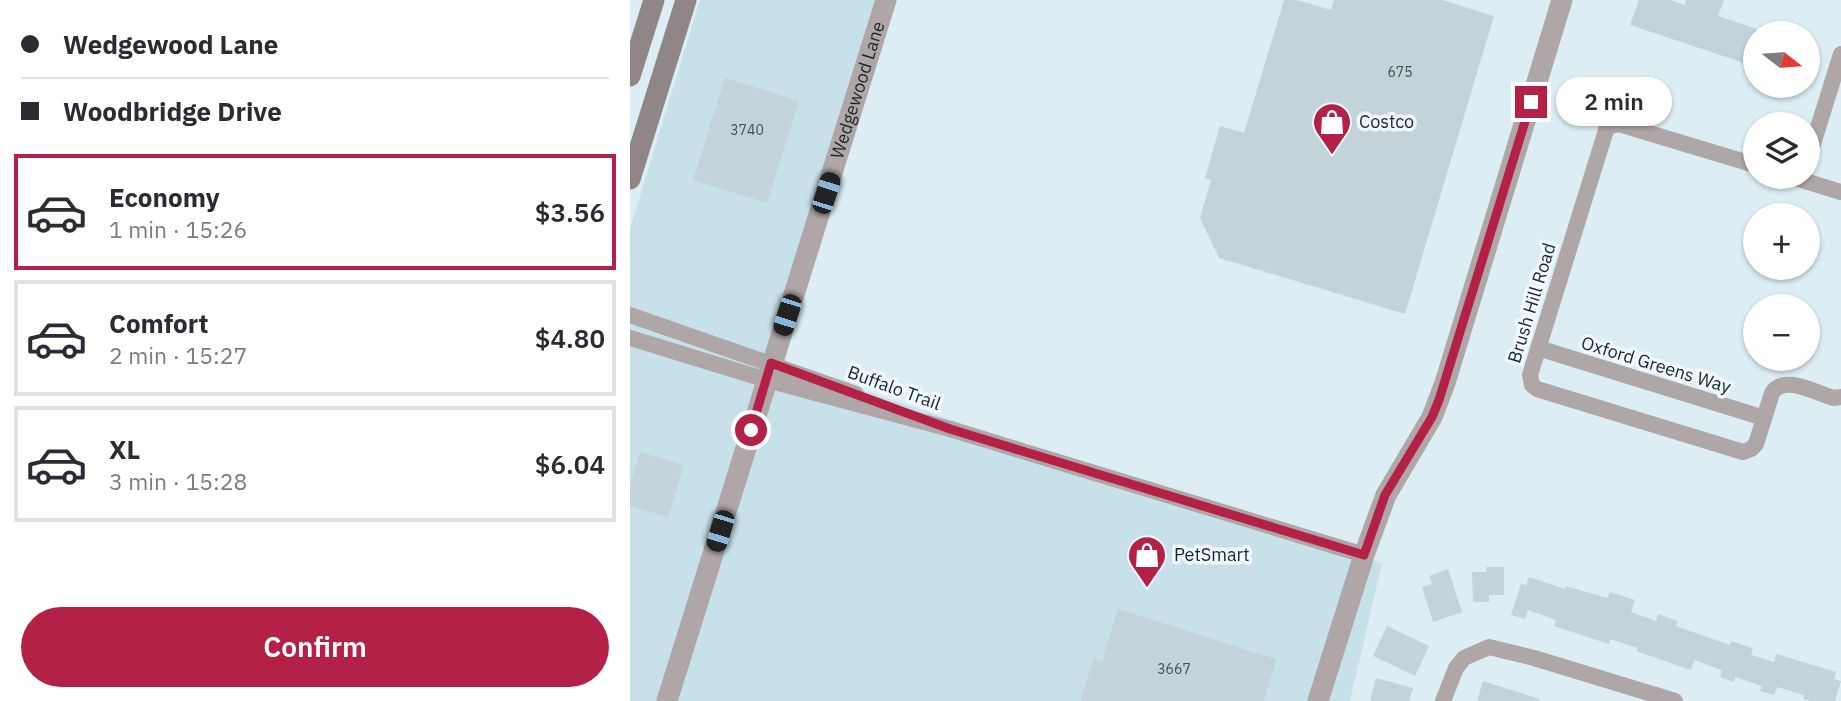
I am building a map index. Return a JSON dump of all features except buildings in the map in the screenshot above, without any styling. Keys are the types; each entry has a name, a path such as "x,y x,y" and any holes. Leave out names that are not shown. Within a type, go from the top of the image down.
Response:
{"main road":[{"path":"630,76 654,0"},
{"path":"630,179 687,0"}],"street":[{"name":"Wedgewood Lane","path":"667,701 886,0"},
{"path":"1318,701 1385,495 1432,417 1441,395 1562,0"},
{"path":"1820,121 1841,54"},
{"name":"Brush Hill Road","path":"1743,161 1619,124 1606,128 1538,348 1530,376 1532,385 1539,390 1741,452 1754,447 1773,390 1782,384 1834,398 1841,397"},
{"path":"1820,185 1841,192"},
{"name":"Buffalo Trail","path":"630,315 769,371 1364,555"},
{"name":"Buffalo Trail","path":"630,338 769,371"},
{"name":"Oxford Greens Way","path":"1538,348 1764,418"},
{"path":"1443,701 1456,667 1464,658 1489,647 1627,694 1675,701"}],"shaded area":[{"path":"700,0 878,0 659,701 630,701 630,229"},
{"path":"781,363 1356,555 1310,701 675,701"},
{"path":"1371,560 1382,563 1350,701 1327,701"}],"place":[{"name":"Costco","path":"1332,156"},
{"name":"PetSmart","path":"1147,589"}],"route":[{"path":"751,430 771,363 950,429 1364,555 1385,495 1432,417 1439,400 1531,102"}]}
